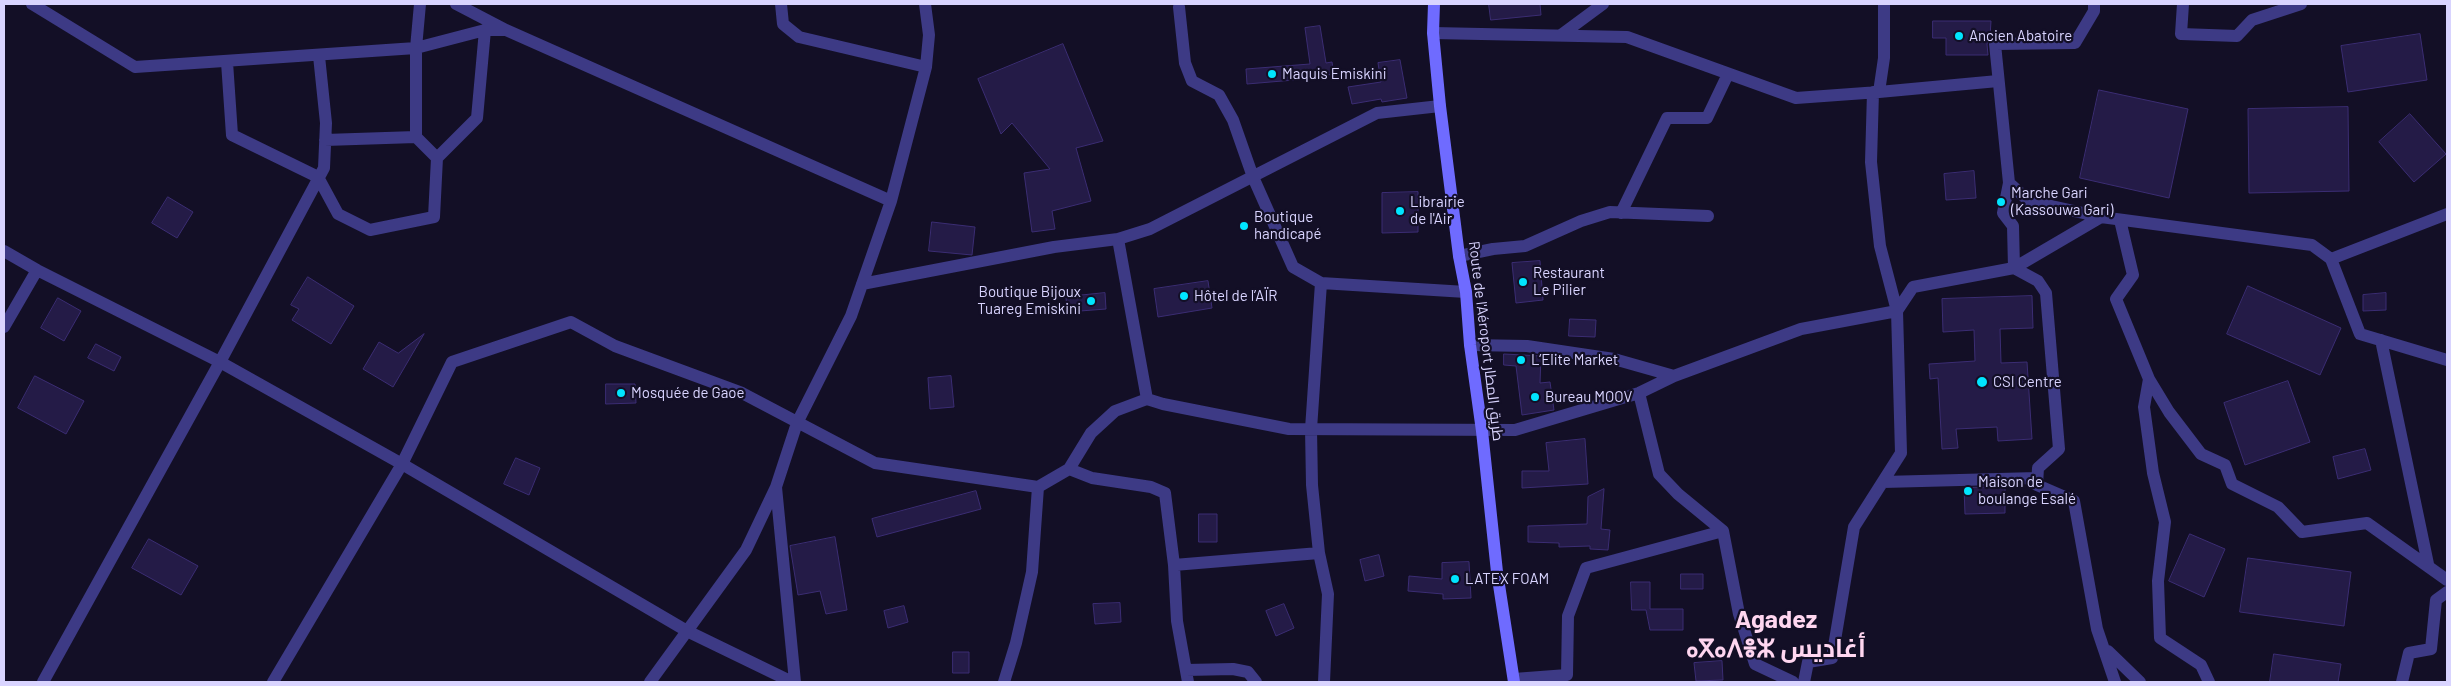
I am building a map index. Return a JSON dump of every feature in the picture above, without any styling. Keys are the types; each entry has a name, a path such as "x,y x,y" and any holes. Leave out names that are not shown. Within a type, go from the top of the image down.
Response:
{"main road":[{"name":"Route de l'Aéroport طريق المطار","path":"1434,4 1433,33 1440,106 1459,256 1466,292 1470,346 1482,431 1497,572 1514,680"}],"street":[{"path":"32,4 135,68 416,48 484,30 506,30"},
{"path":"420,4 416,48 416,137 436,158"},
{"path":"456,4 506,30 891,201"},
{"path":"781,4 783,24 799,37 926,67"},
{"path":"650,682 746,550 776,487 797,423 851,316 891,201 926,67 929,35 925,4"},
{"path":"1561,35 1603,4"},
{"path":"1804,682 1808,662 1832,658 1854,527 1901,453 1897,311 1880,246 1871,162 1876,92 1884,58 1884,4"},
{"path":"2014,268 2013,226 2003,213 2009,183 1995,44 2075,43 2094,11 2094,4"},
{"path":"2183,4 2181,34 2237,36 2252,20 2301,4"},
{"path":"1179,7 1185,63 1192,81 1219,95 1234,120 1253,177 1294,267 1321,284 1466,292"},
{"path":"227,62 232,135 318,177 338,214 370,230 434,217 436,158 477,118 484,30"},
{"path":"1433,33 1627,37 1796,98 1998,81"},
{"path":"43,682 220,362 324,168 326,123 319,56"},
{"path":"1621,212 1667,118 1707,118 1728,74"},
{"path":"862,284 1054,247 1118,239 1150,229 1377,113 1440,106"},
{"path":"325,140 416,137"},
{"path":"2009,183 2029,201 2101,217 2312,246 2331,259 2360,334 2447,360"},
{"path":"1459,256 1493,249 1525,246 1581,221 1610,212 1708,216"},
{"path":"2331,259 2447,214"},
{"path":"273,682 402,464 452,362 571,322 615,346 742,393 875,463 1038,487 1069,469 1092,433 1114,411 1147,399 1163,404 1290,429 1516,430 1639,393 1674,376 1801,329 1897,311 1913,287 2014,268 2101,217"},
{"path":"2120,220 2133,275 2116,300 2149,379 2168,412 2201,454 2225,465 2232,484 2278,508 2302,532 2368,523 2428,564 2447,580"},
{"path":"1118,239 1147,399"},
{"path":"4,251 37,270 220,362 402,464 686,631 793,682"},
{"path":"2014,268 2038,281 2046,293 2059,449 2038,468 2037,485 2074,501 2098,629 2116,682"},
{"path":"4,327 37,270"},
{"path":"1321,284 1311,430 1312,485 1319,553 1328,594 1324,682"},
{"path":"2381,340 2428,564"},
{"path":"1470,346 1527,346 1605,357 1674,376"},
{"path":"2149,379 2144,407 2164,522 2158,581 2160,638 2201,665 2210,682"},
{"path":"1639,393 1659,474 1678,494 1723,531 1739,614 1755,664 1793,682"},
{"path":"1069,469 1092,478 1151,487 1165,493 1174,565 1177,621 1187,676 1233,670 1248,672 1256,682"},
{"path":"1883,482 2037,478"},
{"path":"776,487 793,682"},
{"path":"1004,682 1016,643 1032,572 1038,487"},
{"path":"1514,680 1567,674 1568,616 1586,568 1723,531"},
{"path":"1174,565 1319,553"},
{"path":"2402,682 2409,653 2431,649 2436,600 2447,592"},
{"path":"2103,646 2140,682"}],"building":[{"path":"1489,4 1540,4 1541,15 1491,20"},
{"path":"1933,21 1991,21 1990,37 1987,44 1988,55 1946,55 1946,38 1933,38"},
{"path":"1320,26 1326,63 1332,62 1334,74 1247,84 1246,69 1310,64 1305,28"},
{"path":"2420,34 2427,80 2348,92 2341,46"},
{"path":"1063,44 1103,141 1076,148 1091,201 1052,211 1055,229 1032,232 1024,173 1050,169 1012,123 1001,134 978,79"},
{"path":"1400,60 1407,98 1382,102 1381,99 1352,104 1348,87 1381,82 1378,63"},
{"path":"2099,90 2188,109 2169,198 2080,178"},
{"path":"2348,107 2349,191 2249,193 2248,109"},
{"path":"2410,114 2446,154 2414,182 2379,142"},
{"path":"1974,171 1976,198 1946,200 1944,174"},
{"path":"1418,192 1418,232 1382,233 1382,193"},
{"path":"168,197 193,212 177,238 152,223"},
{"path":"932,222 975,227 972,255 929,251"},
{"path":"1540,261 1543,300 1516,303 1512,263"},
{"path":"308,277 354,306 331,344 292,320 299,309 291,305"},
{"path":"1208,281 1212,308 1158,317 1154,289"},
{"path":"2248,286 2341,328 2320,375 2227,334"},
{"path":"1105,293 1106,309 1067,312 1066,297"},
{"path":"2386,293 2386,310 2363,311 2363,295"},
{"path":"2032,296 2033,328 2000,329 2001,363 2027,362 2032,439 1998,441 1997,427 1956,429 1958,448 1942,449 1938,378 1930,379 1929,364 1975,361 1974,330 1943,332 1942,299"},
{"path":"58,298 81,311 64,341 41,328"},
{"path":"1570,319 1596,320 1595,337 1569,336"},
{"path":"424,334 393,387 363,369 379,342 398,353"},
{"path":"96,344 121,357 114,371 88,358"},
{"path":"1504,354 1541,356 1540,383 1550,382 1554,410 1522,415 1516,366 1504,365"},
{"path":"35,376 84,401 66,434 18,408"},
{"path":"951,376 954,407 930,409 928,378"},
{"path":"2288,381 2310,442 2245,465 2224,403"},
{"path":"606,384 635,384 636,403 606,404"},
{"path":"1585,439 1588,484 1522,488 1522,471 1549,471 1546,443"},
{"path":"2365,449 2371,470 2338,479 2333,457"},
{"path":"516,458 540,468 529,495 504,484"},
{"path":"2005,487 2005,513 1965,514 1964,488"},
{"path":"1604,489 1601,529 1610,530 1608,550 1590,549 1590,546 1559,547 1559,543 1528,542 1528,526 1587,524 1588,497"},
{"path":"976,491 981,509 877,537 872,519"},
{"path":"1199,514 1217,514 1217,542 1199,542"},
{"path":"2190,534 2225,549 2204,597 2169,581"},
{"path":"835,537 847,610 826,614 820,591 798,595 790,546"},
{"path":"149,539 198,566 181,595 132,568"},
{"path":"1379,555 1384,576 1365,581 1360,560"},
{"path":"2248,558 2351,572 2344,626 2240,612"},
{"path":"1469,562 1471,598 1443,599 1443,594 1408,591 1409,576 1442,579 1442,563"},
{"path":"1681,574 1703,574 1703,589 1681,589"},
{"path":"1631,582 1650,582 1650,609 1683,609 1683,630 1650,630 1646,610 1632,610"},
{"path":"1120,603 1121,622 1095,624 1093,604"},
{"path":"1284,604 1294,628 1276,636 1266,611"},
{"path":"904,606 908,622 888,628 884,611"},
{"path":"953,652 969,652 969,673 953,673"},
{"path":"2274,654 2341,664 2338,682 2270,682"},
{"path":"1722,661 1723,680 1696,681 1694,663"}],"place":[{"name":"Ancien Abatoire","path":"1959,36"},
{"name":"Maquis Emiskini","path":"1272,74"},
{"name":"Marche Gari (Kassouwa Gari)","path":"2001,202"},
{"name":"Librairie de l'Air","path":"1400,211"},
{"name":"Boutique handicapé","path":"1244,226"},
{"name":"Restaurant Le Pilier","path":"1523,282"},
{"name":"Hôtel de l’AÏR","path":"1184,296"},
{"name":"Boutique Bijoux Tuareg Emiskini","path":"1091,301"},
{"name":"L’Elite Market","path":"1521,360"},
{"name":"CSI Centre","path":"1982,382"},
{"name":"Mosquée de Gaoe","path":"621,393"},
{"name":"Bureau MOOV","path":"1535,397"},
{"name":"Maison de boulange Esalé","path":"1968,491"},
{"name":"LATEX FOAM","path":"1455,579"}],"district":[{"name":"Agadez ⴰⴳⴰⴷⴻⵣ أغاديس","path":"1776,634"}]}
